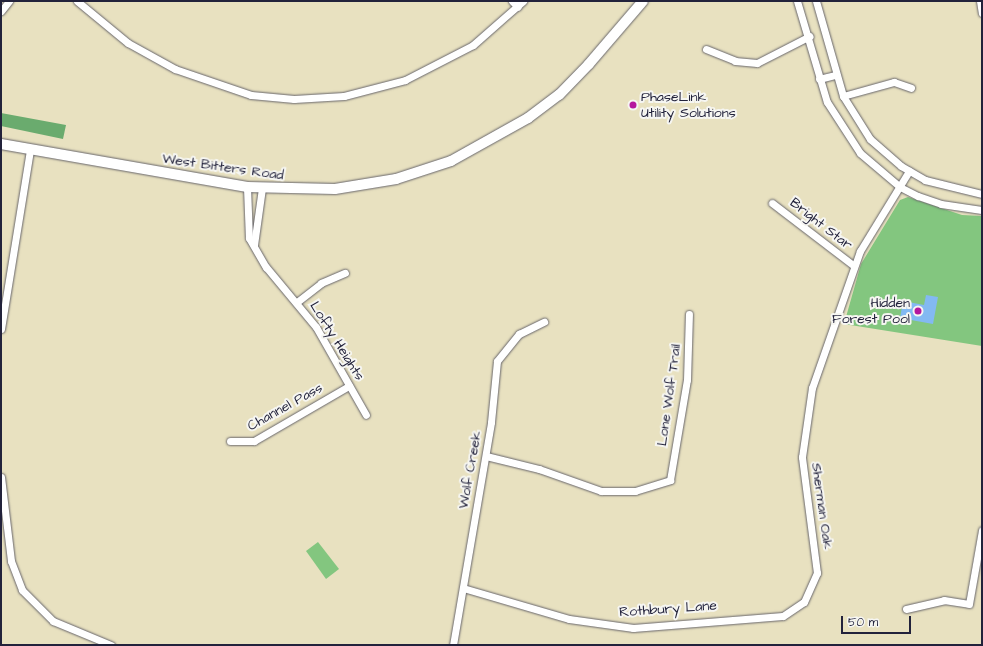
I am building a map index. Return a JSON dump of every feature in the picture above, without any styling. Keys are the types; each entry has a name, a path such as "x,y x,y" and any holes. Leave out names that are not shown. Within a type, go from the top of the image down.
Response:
{"main road":[{"name":"West Bitters Road","path":"1,144 247,187 294,191 368,185 451,161 492,141 559,95 643,1"}],"street":[{"path":"1,11 9,1"},
{"path":"77,1 128,43 175,69 251,95 294,99 344,96 405,80 473,45 518,7 523,1"},
{"path":"512,1 518,7"},
{"path":"797,1 810,36 819,79 827,102 849,139 877,169 900,187 941,204 982,210"},
{"path":"816,1 835,75 843,96 870,139 910,172 945,187 982,194"},
{"path":"980,1 982,13"},
{"path":"706,49 740,62 757,63 810,36"},
{"path":"819,79 835,75"},
{"path":"843,96 894,82 910,88"},
{"path":"1,329 30,149"},
{"name":"Sherman Oak","path":"804,602 816,573 804,489 805,421 812,388 854,266 910,172"},
{"name":"Lofty Heights","path":"247,187 247,228 254,245 266,267 297,302 366,415"},
{"path":"254,245 262,188"},
{"name":"Bright Star","path":"772,203 854,266"},
{"path":"247,228 256,226"},
{"path":"297,302 321,283 345,273"},
{"name":"Lone Wolf Trail","path":"486,456 539,469 601,491 635,491 670,480 688,380 689,314"},
{"name":"Wolf Creek","path":"453,645 486,456 497,361 519,334 544,322"},
{"name":"Channel Pass","path":"230,441 254,441 349,386"},
{"path":"1,478 2,502 11,561 22,590 54,621 111,645"},
{"path":"906,609 944,600 969,604 982,530"},
{"name":"Rothbury Lane","path":"463,588 569,619 633,628 783,616 804,602"}],"green space":[{"path":"1,113 66,125 63,139 1,126"},
{"path":"908,197 962,215 982,216 982,346 844,324 861,264 900,200"},
{"path":"318,542 339,569 326,579 306,551"}],"water":[{"name":"Hidden Forest Pool","path":"926,295 938,297 933,324 900,318 903,301 924,305"}],"place":[{"name":"PhaseLink Utility Solutions","path":"633,105"},
{"name":"Hidden Forest Pool","path":"918,311"}]}
